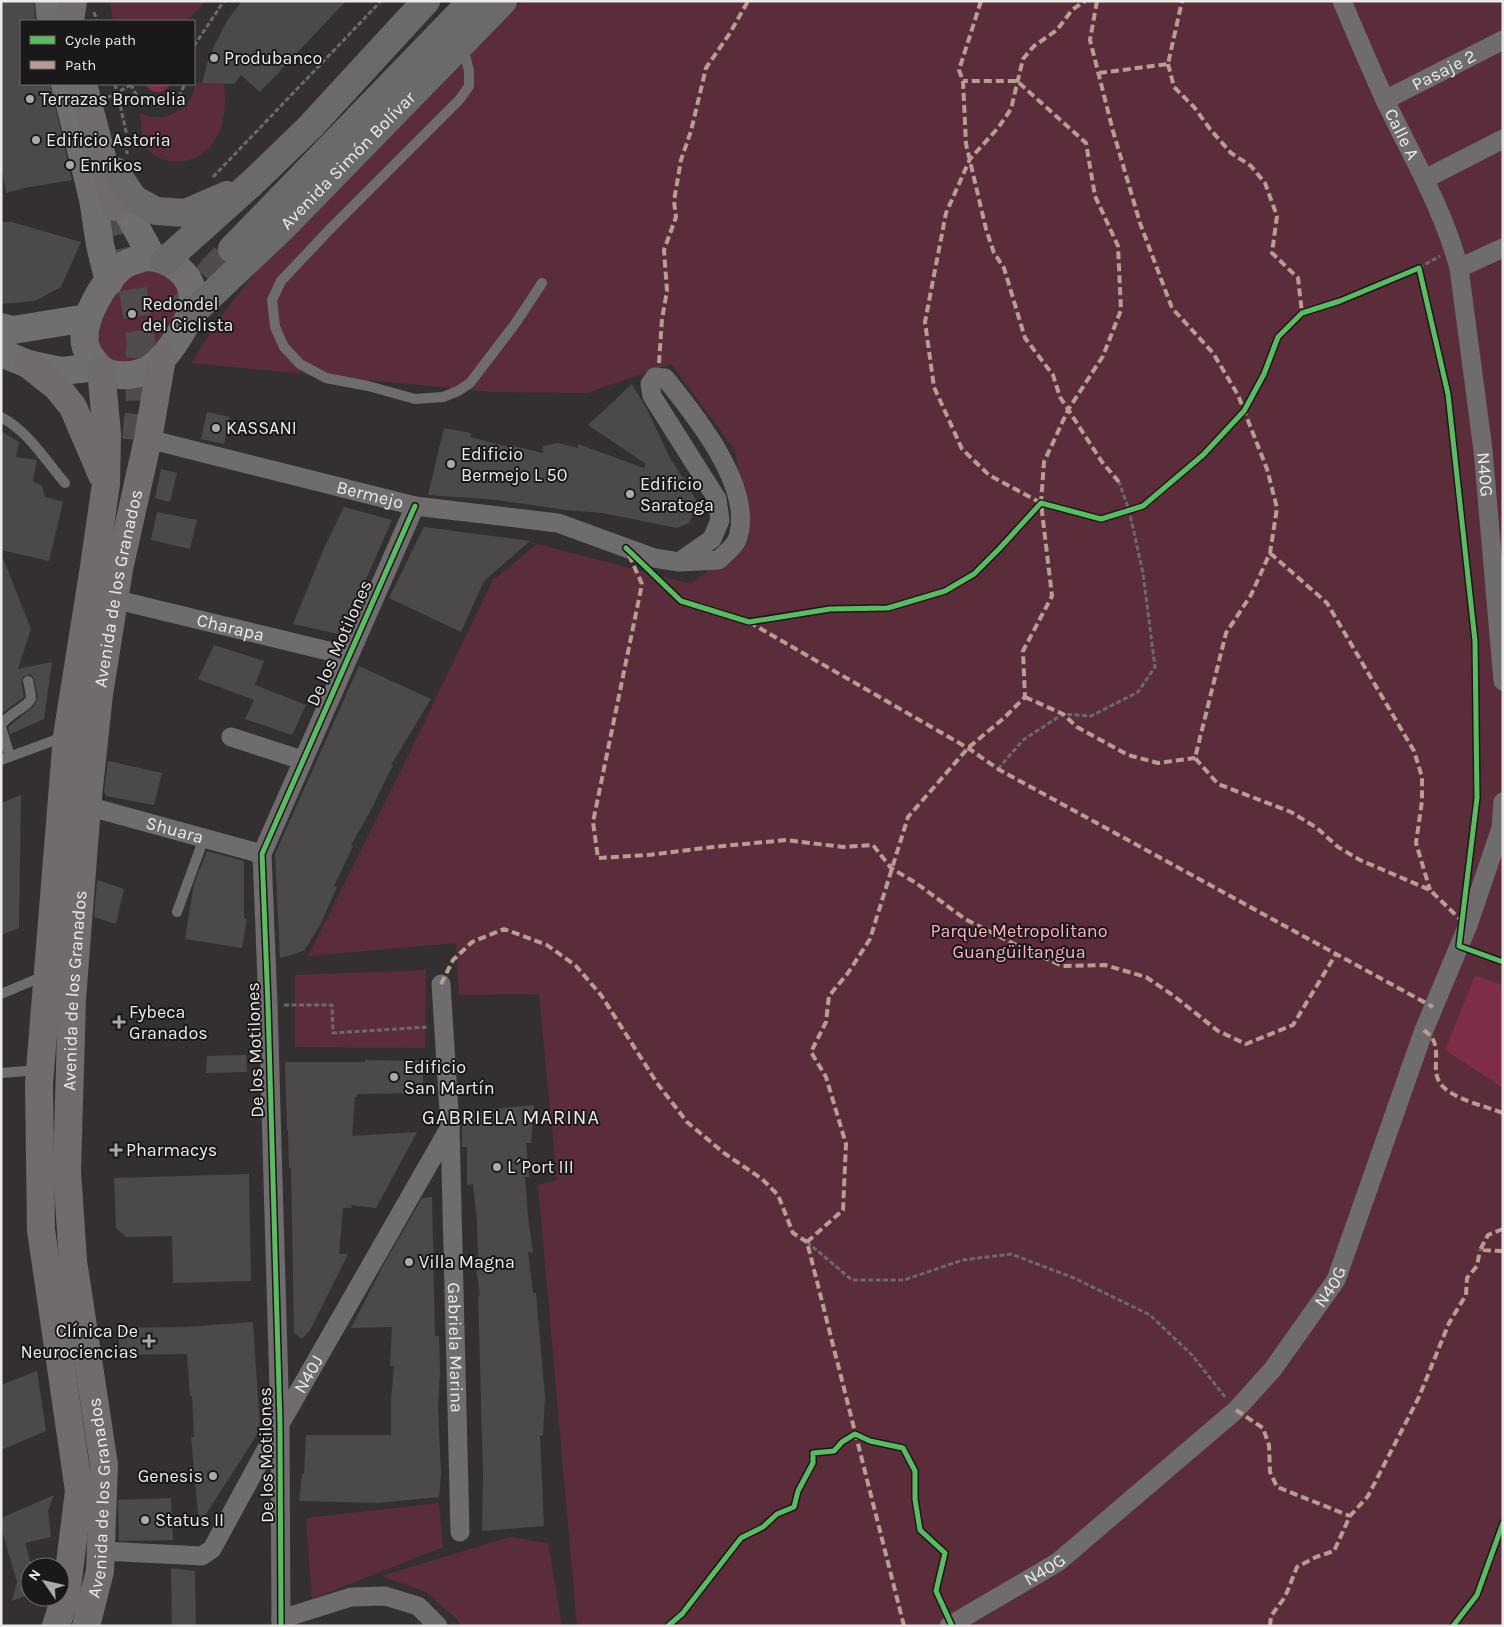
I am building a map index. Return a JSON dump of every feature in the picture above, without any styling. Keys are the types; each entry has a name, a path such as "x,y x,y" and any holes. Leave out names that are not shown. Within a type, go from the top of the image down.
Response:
{"highway":[{"path":"158,259 251,184 310,127 426,1"},
{"path":"232,248 472,1"},
{"name":"Avenida Simón Bolívar","path":"190,315 282,227 503,1"},
{"path":"121,164 134,199 156,211 185,214 251,184"}],"main road":[{"path":"70,20 73,1"},
{"path":"97,89 115,207"},
{"name":"Avenida de los Granados","path":"86,1626 101,1561 104,1465 73,1261 67,1171 72,999 87,806 99,694 113,599 148,439 162,358"},
{"path":"28,364 57,387 73,407 118,480 119,569"},
{"name":"Avenida de los Granados","path":"56,1626 66,1595 79,1491 41,1230 40,1070 67,736 118,480 107,434 100,368"},
{"path":"100,1626 106,1603 101,1561"}],"street":[{"path":"49,1 51,20"},
{"path":"79,1 81,20"},
{"name":"Calle A","path":"1342,1 1385,100 1425,179 1454,248 1459,268"},
{"name":"Pasaje 2","path":"1385,100 1503,40"},
{"path":"64,85 93,199 100,245 109,282"},
{"path":"97,89 121,164 122,202 158,259"},
{"path":"1425,179 1503,139"},
{"path":"1459,268 1503,248"},
{"path":"158,259 177,267 187,279 193,300 190,315 162,358 153,367 141,373 113,375 100,368 90,357 85,344 87,318 109,282 122,267 136,260 158,259"},
{"name":"N40G","path":"1459,268 1483,450 1503,682"},
{"path":"1,327 13,330 87,318"},
{"path":"1,353 28,364 61,371 100,368"},
{"name":"Bermejo","path":"148,439 415,506 558,523 654,558 679,562 719,560 736,542 741,522 739,500 733,478 704,428 665,378 655,377 650,384 652,396 717,499 720,520 712,539 679,562"},
{"name":"De los Motilones","path":"281,1622 280,1424 269,1014 262,854 415,506"},
{"name":"Charapa","path":"113,599 349,656"},
{"path":"231,737 302,760"},
{"name":"N40G","path":"949,1626 1058,1562 1236,1410 1273,1369 1336,1280 1424,1030 1468,925 1500,828 1503,802"},
{"name":"Shuara","path":"87,806 262,854"},
{"name":"Gabriela Marina","path":"441,984 450,1127 460,1532"},
{"name":"N40J","path":"101,1561 202,1556 212,1550 280,1424 450,1127"},
{"path":"281,1622 351,1597 385,1596 418,1606 438,1626"}],"lane":[{"path":"462,44 469,71 469,86 460,99 332,227 281,281 272,300 275,327 284,347 300,364 326,378 368,386 415,399 442,397 458,392 470,383 516,324 542,284"},
{"path":"1,417 13,424 34,444 65,483"},
{"path":"28,681 31,697 27,705 6,718 1,726 6,759 67,736"},
{"path":"177,912 204,838"},
{"path":"1,994 47,975"},
{"path":"1,1073 40,1070"}],"path":[{"path":"195,44 224,1"},
{"path":"207,183 381,1"},
{"path":"121,164 126,131 97,89 124,85"},
{"path":"131,85 136,96 145,104 157,106 168,104 178,97 184,85"},
{"path":"1410,272 1418,268 1421,278"},
{"path":"998,769 1022,740 1062,714 1091,716 1138,692 1155,667 1144,573 1129,510 1119,482"},
{"path":"1122,512 1136,508"},
{"path":"302,1005 332,1005 333,1033 420,1027"},
{"path":"807,1242 852,1280 904,1280 963,1260 1011,1254 1074,1278 1150,1315 1192,1355 1236,1410"}],"green space":[{"path":"110,1 206,1 188,20 113,20"},
{"name":"Parque Metropolitano Guangüiltangua","path":"522,1 1503,1 1503,1626 577,1626 538,1185 557,1180 539,994 459,995 456,943 308,956 493,580 537,544 691,584 749,537 735,450 671,364 587,393 493,392 191,363 222,315 258,269"},
{"path":"195,84 224,84 224,118 214,142 201,155 183,161 172,161 154,155 147,149 143,140 140,113 152,117 163,117 176,112 187,103 194,91"},
{"name":"Redondel del Ciclista","path":"158,267 179,290 177,310 169,329 150,352 135,363 124,365 105,358 95,334 99,316 126,277"},
{"path":"426,970 425,1048 295,1047 295,975"},
{"path":"439,1503 443,1547 312,1599 306,1518"},
{"path":"510,1537 548,1543 562,1626 461,1626 457,1619 426,1592 381,1576"}],"shaded area":[{"path":"146,85 169,85 161,92 154,92"},
{"path":"1475,976 1503,985 1503,1088 1445,1050"}],"building":[{"path":"1,1 34,1 35,20 20,20 20,85 50,85 72,180 6,193 1,164"},
{"path":"242,1 346,1 260,92 241,75 234,84 202,83 208,60 216,42 227,21"},
{"path":"1,222 12,222 81,242 61,287 35,301 1,304"},
{"path":"632,384 648,411 669,456 682,477 684,477 697,502 689,523 677,528 603,513 566,510 498,500 428,495 444,428 471,433 470,437 508,447 509,445 543,453 543,446 558,443 578,448 578,444 644,468 646,464 588,425"},
{"name":"KASSANI","path":"207,412 230,417 224,444 201,439"},
{"path":"1,431 19,442 16,457 37,460 33,481 42,486 45,497 63,502 49,561 1,550"},
{"path":"161,469 177,473 170,502 155,498"},
{"path":"344,507 392,520 357,600 338,634 293,624 324,548"},
{"path":"157,512 197,520 190,549 151,540"},
{"path":"424,527 530,541 484,581 461,632 389,598"},
{"path":"1,553 31,629 18,669 52,662 44,719 10,734 8,727 34,706 38,696 33,677 30,674 24,676 21,682 24,697 1,714"},
{"path":"214,645 264,661 255,685 306,705 292,735 245,719 254,700 198,679"},
{"path":"359,666 431,699 391,765 393,765 371,810 351,845 353,846 334,886 337,887 320,925 304,951 280,958 275,854"},
{"path":"108,761 162,773 154,805 106,796 104,791"},
{"path":"21,795 19,928 1,935 1,803"},
{"path":"207,851 244,861 244,918 247,919 242,948 185,939 194,884"},
{"path":"97,880 124,889 116,924 94,917"},
{"path":"246,1055 247,1072 206,1073 207,1056"},
{"path":"365,1060 423,1061 423,1093 357,1094 357,1097 355,1097 352,1136 417,1132 376,1208 351,1205 352,1208 343,1208 339,1254 348,1254 310,1330 302,1339 294,1333 291,1168 289,1168 285,1062 365,1062"},
{"path":"534,1105 531,1143 526,1143 529,1177 525,1177 533,1252 528,1252 533,1293 536,1293 545,1397 543,1435 540,1436 544,1526 482,1531 483,1473 478,1296 480,1296 475,1261 478,1260 477,1221 473,1184 467,1185 467,1147 462,1147 462,1112"},
{"path":"249,1174 251,1281 173,1283 172,1236 126,1237 116,1228 114,1178"},
{"path":"432,1197 435,1336 439,1336 440,1373 438,1407 441,1474 439,1497 379,1503 299,1501 302,1474 304,1474 306,1435 391,1435 391,1399 394,1366 390,1366 392,1327 351,1328 384,1264 422,1198"},
{"path":"253,1322 260,1430 199,1525 191,1437 194,1437 192,1396 190,1396 187,1354 119,1355 119,1328 186,1327"},
{"path":"37,1371 46,1431 1,1450 1,1385"},
{"path":"54,1495 48,1511 51,1537 25,1543 29,1557 20,1557 20,1598 12,1601 17,1582 1,1527 1,1518"},
{"name":"Status II","path":"171,1498 173,1540 119,1541 118,1500"},
{"path":"171,1568 195,1571 196,1626 172,1626"}],"tunnel":[{"path":"115,207 130,270 141,342 139,369 140,404 136,440"},
{"path":"181,311 213,269 232,249"}],"marked path":[{"path":"659,363 662,319 667,291 664,250 676,217 674,201 681,160 691,131 706,68 730,33 748,1"},
{"path":"981,1 959,70 963,81 966,144 986,229 994,253 1004,268 1025,338 1053,375 1060,397 1102,462 1119,482"},
{"path":"1041,503 989,475 962,449 934,387 925,322 946,213 970,159 998,128 1011,109 1023,59 1034,46 1057,30 1072,10 1085,1"},
{"path":"1097,1 1090,40 1113,131 1140,223 1172,308 1213,353 1238,395 1267,469 1277,508 1270,553 1251,595 1226,633 1195,758 1218,784 1291,812 1317,828 1338,847 1360,860 1430,890 1464,923"},
{"path":"1099,73 1168,64 1182,1"},
{"path":"1168,64 1174,87 1194,107 1231,153 1251,166 1265,183 1277,216 1272,253 1298,278 1302,313"},
{"path":"904,1626 807,1242 843,1210 846,1144 826,1077 811,1052 826,1022 829,996 848,973 870,939 908,817 968,748 1004,718 1025,697 1023,651 1052,596 1041,503 1044,462 1068,410 1103,356 1121,310 1118,246 1095,196 1086,143 1017,81 963,81"},
{"path":"1270,553 1327,603 1414,751 1422,777 1422,801 1416,843 1430,890"},
{"path":"629,555 642,584 593,822 598,858 648,855 786,840 843,847 873,845 891,868 916,883 965,919 1026,950 1063,966 1105,965 1146,977 1174,996 1218,1031 1246,1044 1293,1025 1336,954"},
{"path":"749,622 968,748 998,769 1433,1007"},
{"path":"1025,697 1063,714 1077,727 1128,755 1158,763 1195,758"},
{"path":"441,984 453,960 472,942 504,929 547,945 576,966 601,995 657,1083 687,1122 724,1153 762,1179 778,1195 793,1233 807,1242"},
{"path":"1424,1030 1435,1043 1437,1078 1445,1089 1460,1098 1503,1113"},
{"path":"1503,1229 1488,1235 1480,1250 1503,1251"},
{"path":"1270,1626 1271,1616 1285,1597 1297,1567 1316,1557 1334,1551 1350,1516 1368,1496 1419,1397 1449,1323 1466,1295 1467,1278 1477,1266 1480,1250"},
{"path":"1236,1410 1263,1428 1269,1445 1270,1472 1277,1487 1350,1516"}],"cycle path":[{"path":"626,548 681,601 749,622 830,609 888,608 945,591 974,574 1041,503 1101,519 1143,506 1203,455 1244,411 1264,374 1278,337 1302,313 1340,301 1419,268 1448,394 1475,641 1477,798 1459,946 1503,962"},
{"path":"281,1626 280,1424 262,854 415,506"},
{"path":"668,1626 682,1614 741,1538 763,1527 777,1514 794,1507 798,1491 813,1463 813,1453 834,1451 842,1442 855,1434 870,1441 903,1448 915,1471 915,1499 920,1530 945,1553 936,1591 952,1626"},
{"path":"1453,1626 1477,1595 1503,1523"}],"place":[{"name":"Produbanco","path":"214,58"},
{"name":"Terrazas Bromelia","path":"30,99"},
{"name":"Edificio Astoria","path":"36,140"},
{"name":"Enrikos","path":"70,165"},
{"name":"Redondel del Ciclista","path":"132,314"},
{"name":"KASSANI","path":"216,428"},
{"name":"Edificio Bermejo L 50","path":"451,464"},
{"name":"Edificio Saratoga","path":"630,494"},
{"name":"Fybeca Granados","path":"119,1022"},
{"name":"Edificio San Martín","path":"394,1077"},
{"name":"Pharmacys","path":"116,1150"},
{"name":"L´Port III","path":"497,1167"},
{"name":"Villa Magna","path":"409,1262"},
{"name":"Clínica De Neurociencias","path":"149,1341"},
{"name":"Genesis","path":"213,1476"},
{"name":"Status II","path":"145,1520"}],"district":[{"name":"GABRIELA MARINA","path":"511,1117"}]}
